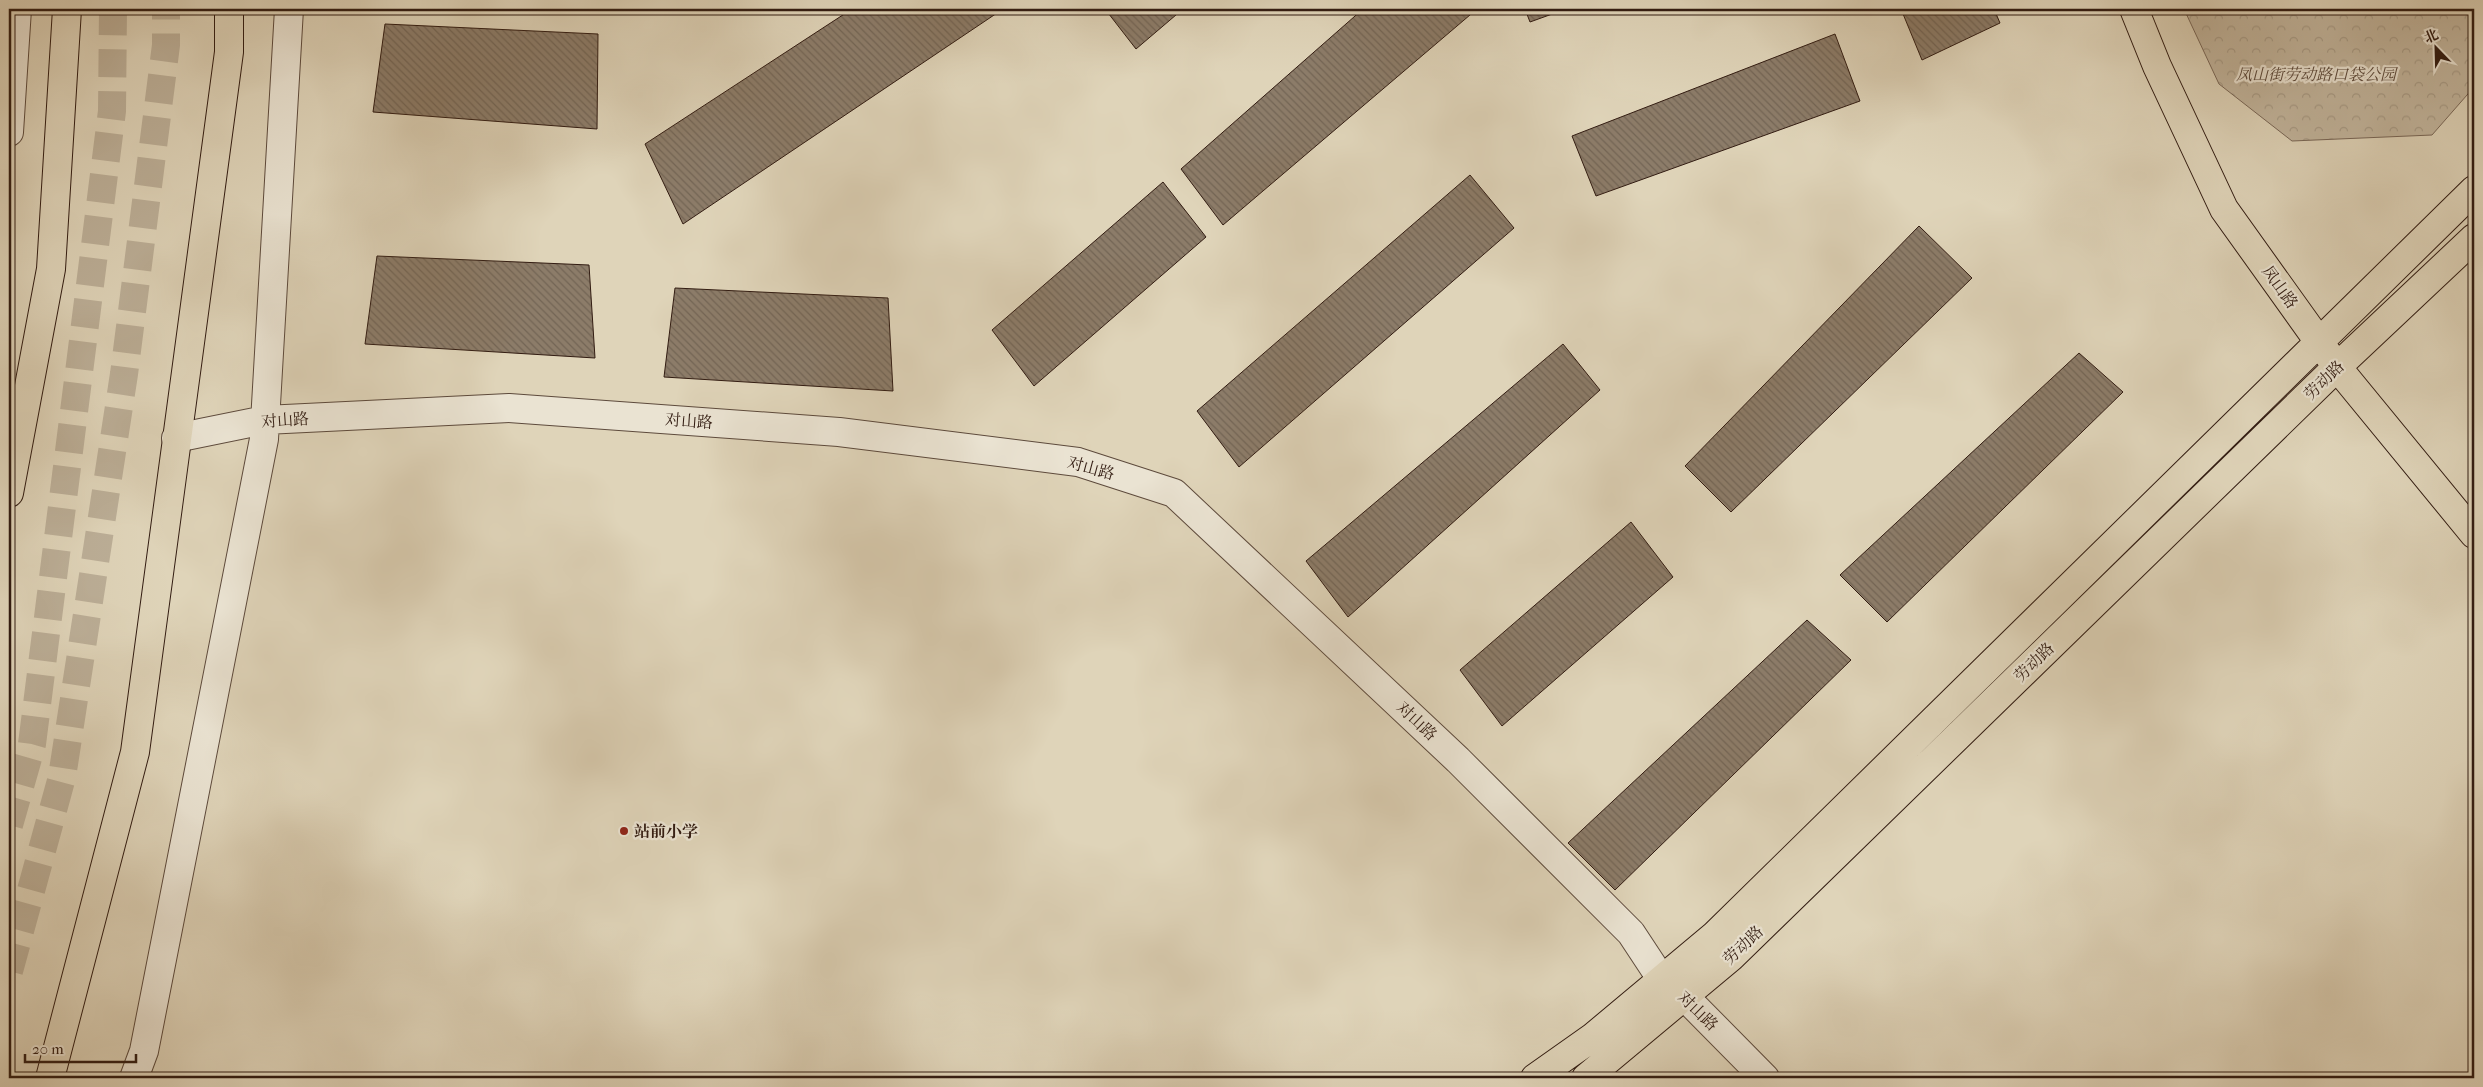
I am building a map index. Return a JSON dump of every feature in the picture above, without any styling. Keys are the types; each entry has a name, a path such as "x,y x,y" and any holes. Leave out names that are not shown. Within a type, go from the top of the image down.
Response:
{"main road":[{"path":"9,493 51,269 67,9"},
{"path":"50,1078 135,752 229,52 229,9"},
{"name":"凤山路","path":"2134,9 2157,66 2224,209 2337,367 2474,534"},
{"path":"1535,1078 1593,1037 1715,935 2474,190"},
{"name":"劳动路","path":"1586,1078 1731,957 2337,367 2474,238"}],"street":[{"path":"9,132 17,9"},
{"path":"134,1078 144,1051 262,448 288,9"},
{"name":"对山路","path":"176,438 265,420 509,408 839,432 1078,462 1174,493 1458,760 1631,933 1662,980 1684,996 1765,1078"}],"green space":[{"name":"凤山街劳动路口袋公园","path":"2184,9 2474,9 2474,87 2432,135 2292,141 2219,84"}],"building":[{"path":"852,9 1003,9 683,224 645,144"},
{"path":"1105,9 1183,9 1136,49"},
{"path":"1363,9 1477,9 1223,225 1181,169"},
{"path":"1525,9 1566,9 1530,22"},
{"path":"1901,9 1994,9 2000,23 1922,60"},
{"path":"385,24 598,34 597,129 373,112"},
{"path":"1835,34 1860,101 1596,196 1572,136"},
{"path":"1470,175 1514,228 1239,467 1197,411"},
{"path":"1163,182 1206,237 1034,386 992,330"},
{"path":"1919,226 1972,278 1731,512 1685,466"},
{"path":"377,256 589,265 595,358 365,344"},
{"path":"675,288 888,298 893,391 664,377"},
{"path":"1563,344 1600,390 1348,617 1306,561"},
{"path":"2079,353 2123,392 1887,622 1840,575"},
{"path":"1631,522 1673,577 1502,726 1460,670"},
{"path":"1807,620 1851,660 1615,890 1568,843"}],"tunnel":[{"path":"9,825 32,744 112,111 113,9"},
{"path":"9,971 62,777 124,374 166,45 166,9"}],"place":[{"name":"站前小学","path":"624,831"}]}
